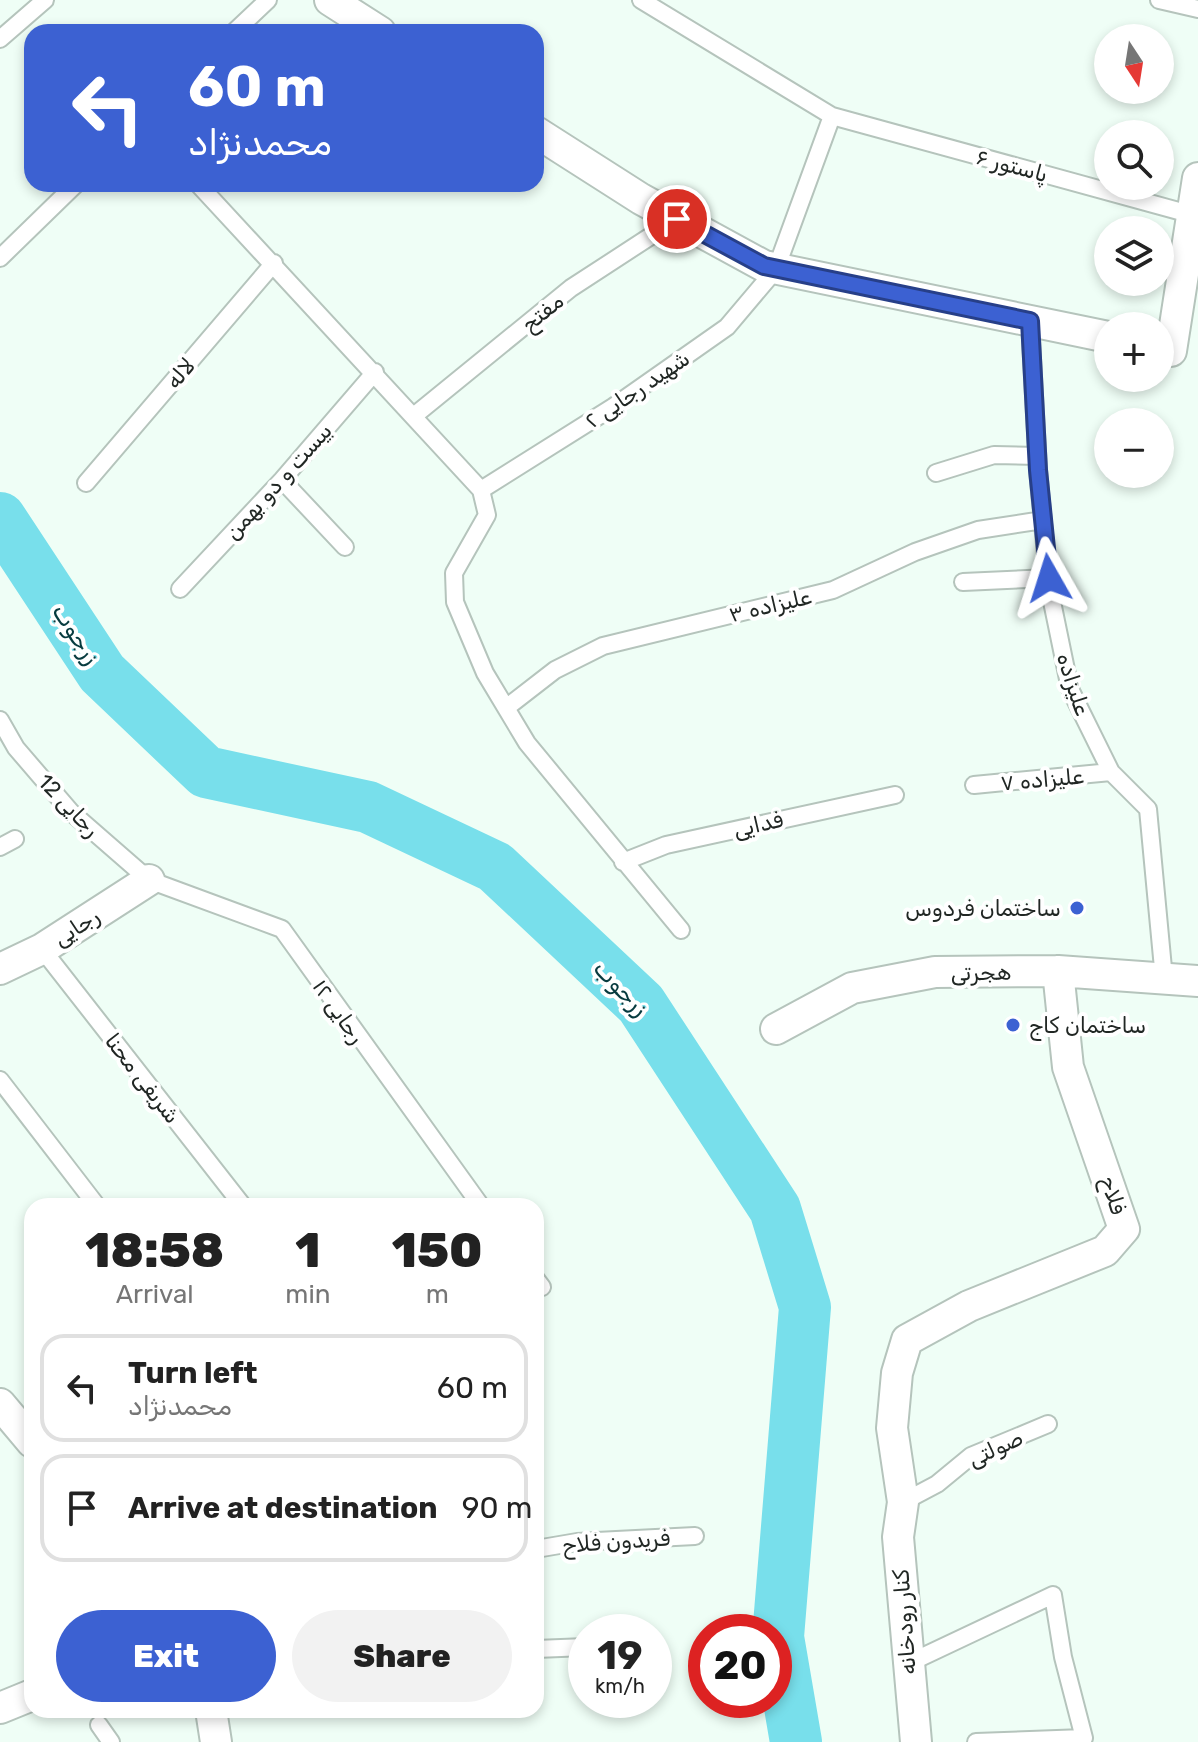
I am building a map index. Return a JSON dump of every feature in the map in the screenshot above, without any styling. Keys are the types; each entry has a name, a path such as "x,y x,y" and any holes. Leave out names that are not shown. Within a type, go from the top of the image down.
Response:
{"street":[{"path":"330,0 368,24"},
{"path":"544,137 677,219 764,266 1094,334"},
{"path":"1176,352 1196,216 1198,178"},
{"name":"رجایی","path":"0,969 42,949 149,880"},
{"name":"هجرتی","path":"776,1029 852,988 935,972 1058,971 1198,981"},
{"name":"فلاح","path":"907,1340 969,1306 1105,1251 1124,1229 1068,1067 1058,971"},
{"name":"کنار رودخانه","path":"907,1340 897,1373 892,1428 903,1502 898,1537 916,1742"},
{"path":"0,1404 24,1432"},
{"path":"0,1708 24,1698"},
{"path":"212,1718 216,1742"}],"lane":[{"path":"0,39 45,0"},
{"path":"242,24 268,0"},
{"name":"پاستور ۶","path":"641,0 832,116 1196,216"},
{"path":"1159,0 1198,9"},
{"path":"776,269 832,116"},
{"path":"0,258 68,192"},
{"path":"206,192 415,415 481,490 487,515 454,573 455,602 485,673 527,743 681,930"},
{"name":"مفتح","path":"415,415 571,288 677,219"},
{"name":"لاله","path":"86,483 274,263"},
{"name":"شهید رجایی ۲","path":"481,490 613,407 727,327 776,269"},
{"name":"علیزاده","path":"1030,321 1037,456 1049,578 1070,689 1111,772 1148,809 1164,979"},
{"name":"بیست و دو بهمن","path":"180,589 282,480 375,372"},
{"path":"936,473 984,457 1037,456"},
{"path":"282,480 345,547"},
{"name":"علیزاده ۳","path":"506,708 555,670 603,646 833,590 915,552 978,530 1043,520"},
{"path":"963,582 1049,578"},
{"name":"رجایی 12","path":"0,720 16,748 71,812 149,880"},
{"name":"علیزاده ۷","path":"974,785 1111,772"},
{"name":"فدایی","path":"623,862 666,845 895,795"},
{"name":"رجایی ۱۲","path":"149,880 282,929 475,1198"},
{"name":"شریفی محنا","path":"42,949 237,1198"},
{"path":"0,1080 91,1198"},
{"name":"صولتی","path":"903,1502 937,1484 971,1456 1048,1424"},
{"name":"فریدون فلاح","path":"544,1548 577,1542 695,1536"},
{"path":"907,1664 1053,1595 1063,1657 1084,1738 976,1742"},
{"path":"544,1649 568,1648"},
{"path":"99,1725 111,1742"}],"waterway":[{"name":"زرجوب","path":"0,518 102,673 206,772 368,807 495,867 641,1004 775,1209 805,1307 778,1637 796,1742"}],"place":[{"name":"ساختمان فردوس","path":"1077,908"},
{"name":"ساختمان کاج","path":"1013,1025"}],"route":[{"path":"677,219 764,266 1030,321 1038,470 1049,578"}]}
